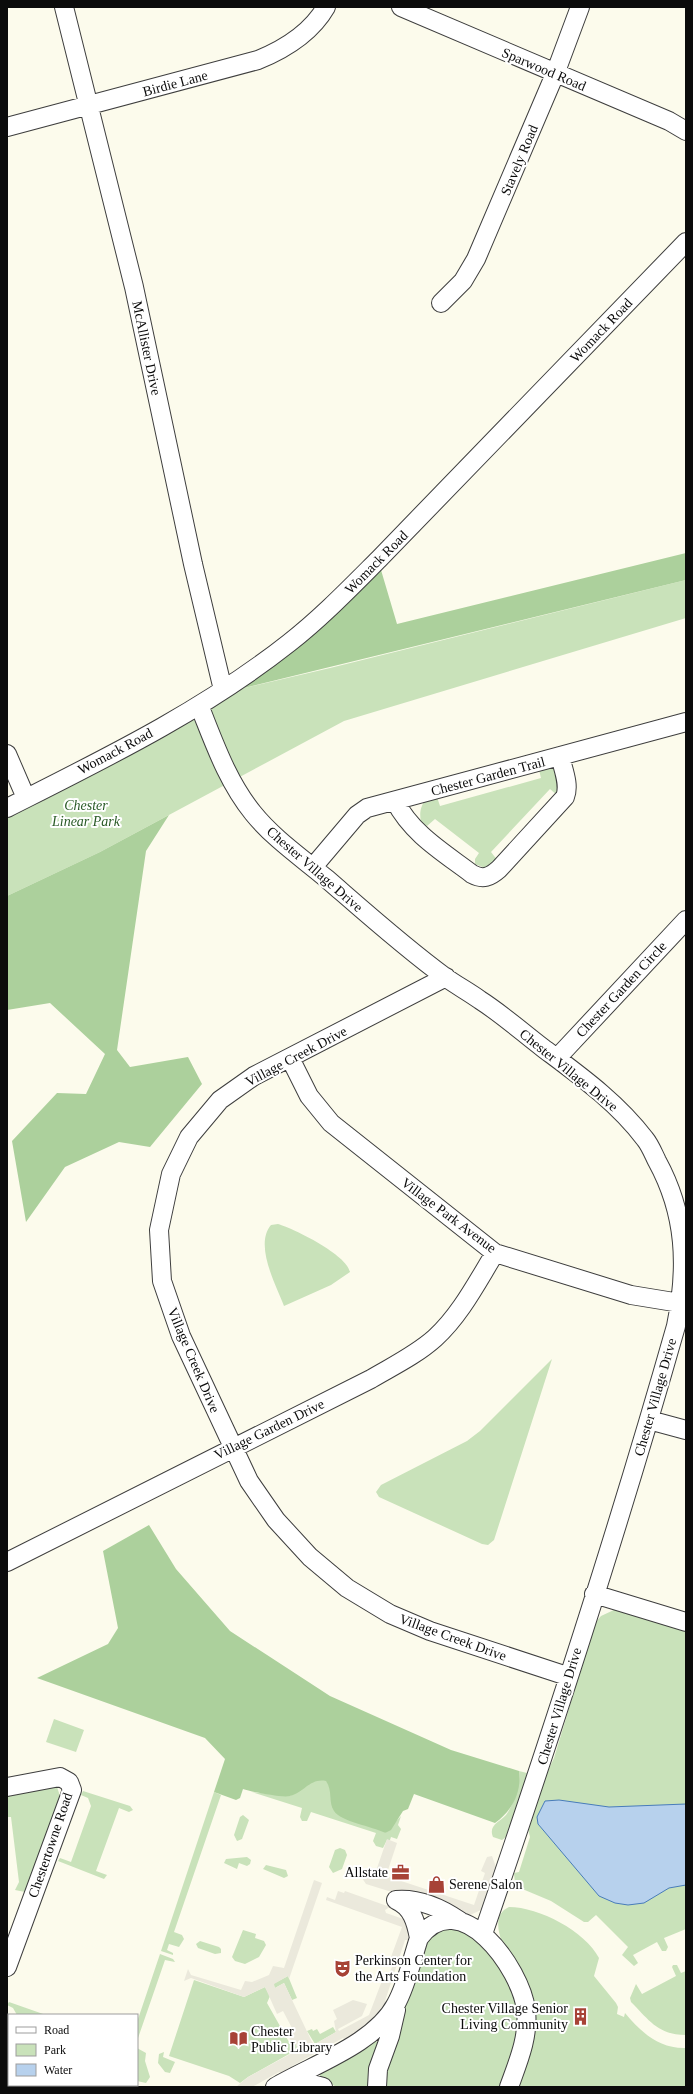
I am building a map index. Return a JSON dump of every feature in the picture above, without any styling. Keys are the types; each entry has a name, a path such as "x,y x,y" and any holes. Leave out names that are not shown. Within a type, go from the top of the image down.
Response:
{"street":[{"name":"McAllister Drive","path":"64,7 134,287 193,564 223,690"},
{"name":"Birdie Lane","path":"7,128 264,58 291,44 305,32 326,7"},
{"name":"Sparwood Road","path":"401,7 555,74 669,121 686,131"},
{"name":"Stavely Road","path":"441,302 463,281 476,259 555,74 580,7"},
{"name":"Womack Road","path":"7,808 177,718 223,690 288,644 328,610 686,242"},
{"name":"Chester Village Drive","path":"199,705 224,765 243,801 268,829 446,977 481,1000 557,1058 622,1112 646,1140 681,1206 683,1267 680,1303 649,1420 511,1855 483,1934"},
{"name":"Chester Garden Trail","path":"313,867 361,812 367,808 686,722"},
{"path":"7,754 26,798"},
{"path":"395,800 403,815 416,831 472,874 479,878 486,878 499,869 565,797 567,785 560,756"},
{"name":"Chester Garden Circle","path":"557,1058 686,920"},
{"name":"Village Creek Drive","path":"446,977 254,1076 220,1100 189,1137 171,1174 159,1230 162,1281 181,1336 232,1447 250,1481 276,1520 310,1557 347,1588 390,1614 430,1631 567,1676"},
{"name":"Village Park Avenue","path":"290,1058 309,1096 331,1123 495,1252 631,1295 680,1303"},
{"name":"Village Garden Drive","path":"7,1562 232,1447 371,1379 414,1355 436,1338 459,1311 495,1252"},
{"path":"649,1420 686,1430"},
{"path":"594,1594 686,1622"},
{"name":"Chestertowne Road","path":"7,1787 60,1777 69,1782 72,1790 7,1967"},
{"path":"419,1938 417,1926 409,1909 396,1900 408,1899 442,1908 483,1934 492,1942 512,1972 525,2008 526,2037 509,2087"},
{"path":"378,2087 378,2069 390,2036 397,2004 419,1938 425,1929 442,1920 462,1922"},
{"path":"278,2085 366,2038 380,2027 397,2004"},
{"path":"278,2085 308,2083 323,2087"}],"green space":[{"path":"686,553 686,580 244,688 381,570 397,624"},
{"name":"Chester Linear Park","path":"686,580 686,618 344,721 100,852 7,896 7,807 223,693"},
{"path":"551,767 559,772 563,780 557,795 550,789 491,852 498,861 485,868 475,864 475,859 479,853 435,819 427,826 421,822 421,809 427,797 437,797 440,806 541,778 539,770"},
{"path":"169,815 146,851 117,1050 130,1067 188,1057 202,1084 150,1147 119,1142 65,1167 26,1222 12,1141 57,1093 86,1094 105,1054 50,1003 7,1010 7,896 100,852"},
{"path":"278,1224 296,1231 330,1251 347,1265 350,1272 331,1285 284,1306 268,1265 265,1243 266,1233 271,1225"},
{"path":"552,1359 494,1540 488,1545 482,1544 379,1497 376,1492 381,1485 467,1441 480,1431"},
{"path":"149,1525 176,1569 230,1631 330,1696 451,1750 519,1771 519,1786 511,1807 495,1823 414,1794 408,1809 403,1811 391,1830 385,1833 350,1821 338,1815 332,1808 326,1781 312,1783 300,1792 290,1796 253,1792 243,1789 240,1798 236,1800 214,1792 225,1759 205,1738 37,1678 108,1644 118,1628 103,1551"},
{"path":"616,1609 686,1630 686,1929 664,1938 668,1947 666,1951 662,1951 657,1942 633,1955 638,1963 634,1966 622,1955 628,1947 596,1915 588,1922 584,1922 551,1901 520,1888 515,1884 514,1873 519,1872 530,1837 528,1829 538,1792 554,1758 595,1623 601,1616"},
{"path":"54,1719 84,1730 76,1752 46,1742"},
{"path":"519,1771 527,1773 522,1799 511,1829 507,1836 502,1840 493,1837 492,1829 495,1824 506,1815 512,1805 518,1787"},
{"path":"317,1779 326,1780 331,1788 331,1803 385,1833 401,1816 398,1825 401,1829 397,1839 391,1837 390,1840 387,1840 383,1848 376,1846 373,1841 376,1833 311,1812 307,1821 302,1821 300,1817 302,1808 252,1792 290,1796"},
{"path":"57,1787 60,1796 25,1892 15,1890 19,1882 11,1817 7,1817 7,1795"},
{"path":"83,1791 130,1806 133,1810 129,1812 119,1808 96,1871 107,1875 104,1879 58,1861 60,1858 71,1862 91,1806 88,1798 81,1795"},
{"path":"214,1792 221,1795 174,1932 182,1935 184,1939 179,1947 169,1944 167,1950 173,1953 173,1955 161,1951"},
{"path":"243,1815 249,1820 242,1839 237,1841 234,1835 240,1817"},
{"path":"340,1848 345,1850 347,1855 342,1869 333,1873 329,1867 335,1850"},
{"path":"247,1857 251,1860 250,1864 247,1866 239,1863 237,1869 224,1863 226,1859"},
{"path":"266,1865 286,1870 288,1876 284,1878 263,1869"},
{"path":"509,1907 534,1911 560,1922 572,1930 592,1948 599,1958 594,1976 616,2003 618,2007 617,2014 624,2017 625,2013 644,2033 667,2046 686,2048 686,2087 518,2087 533,2043 535,2013 530,1995 504,1948 500,1935 498,1923 501,1914"},
{"path":"433,1924 483,1934 525,2008 509,2087 378,2087 378,2069"},
{"path":"243,1930 256,1934 255,1938 264,1941 266,1945 259,1957 245,1964 235,1961 232,1957"},
{"path":"200,1941 219,1947 221,1949 221,1953 215,1954 198,1948 196,1944"},
{"path":"160,1954 173,1959 175,1962 165,1960 138,2038 138,2019"},
{"path":"673,1965 677,1965 681,1973 686,1971 686,2035 676,2034 661,2029 649,2020 631,2002 630,1998 636,1984 642,1994 676,1976 672,1967"},
{"path":"288,1976 297,1998 292,2000 284,1983 275,1988 273,1984"},
{"name":"Chester Public Library","path":"194,1980 244,1997 265,1987 270,1996 267,2003 289,2042 295,2043 298,2049 240,2083 229,2076 169,2056"},
{"path":"9,2002 43,2014 16,2014 13,2008 7,2005"},
{"path":"333,2027 336,2032 315,2044 307,2031 317,2029 320,2034"},
{"path":"375,2041 379,2042 373,2087 337,2087 320,2079 320,2069"},
{"path":"138,2049 146,2053 145,2061 150,2077 146,2083 138,2081"},
{"path":"164,2052 163,2057 175,2062 170,2073 165,2072 158,2063 159,2054"}],"shaded area":[{"path":"387,1839 397,1843 386,1876 474,1905 485,1873 481,1871 487,1857 492,1856 496,1867 485,1899 487,1904 483,1909 468,1916 462,1915 456,1907 399,1890 395,1893 366,1884 362,1878 362,1873 365,1871 375,1874"},
{"path":"314,1880 322,1883 289,1979 288,1976 274,1984 275,1988 284,1983 312,2042 315,2044 336,2032 334,2021 337,2019 333,2010 353,2000 367,2004 362,2016 338,2029 339,2031 369,2015 383,1978 387,1980 395,1959 391,1957 402,1927 326,1900 327,1897 335,1900 338,1891 344,1893 345,1891 390,1907 385,1910 386,1913 409,1921 411,1940 405,1940 385,2001 385,2011 346,2041 343,2038 292,2066 292,2069 282,2075 279,2072 252,2087 236,2087 248,2077 298,2049 287,2034 293,2030 283,2011 277,2014 265,1987 244,1997 191,1978 184,1981 188,1969 191,1975 241,1990 245,1981 252,1982 269,1975 273,1966 284,1968"}],"water":[{"path":"559,1800 609,1807 686,1804 686,1885 669,1888 644,1903 628,1905 615,1903 599,1896 538,1824 537,1817 545,1801"}],"place":[{"name":"Allstate","path":"401,1872"},
{"name":"Serene Salon","path":"436,1884"},
{"name":"Perkinson Center for the Arts Foundation","path":"342,1968"},
{"name":"Chester Village Senior Living Community","path":"581,2016"},
{"name":"Chester Public Library","path":"238,2039"}]}
